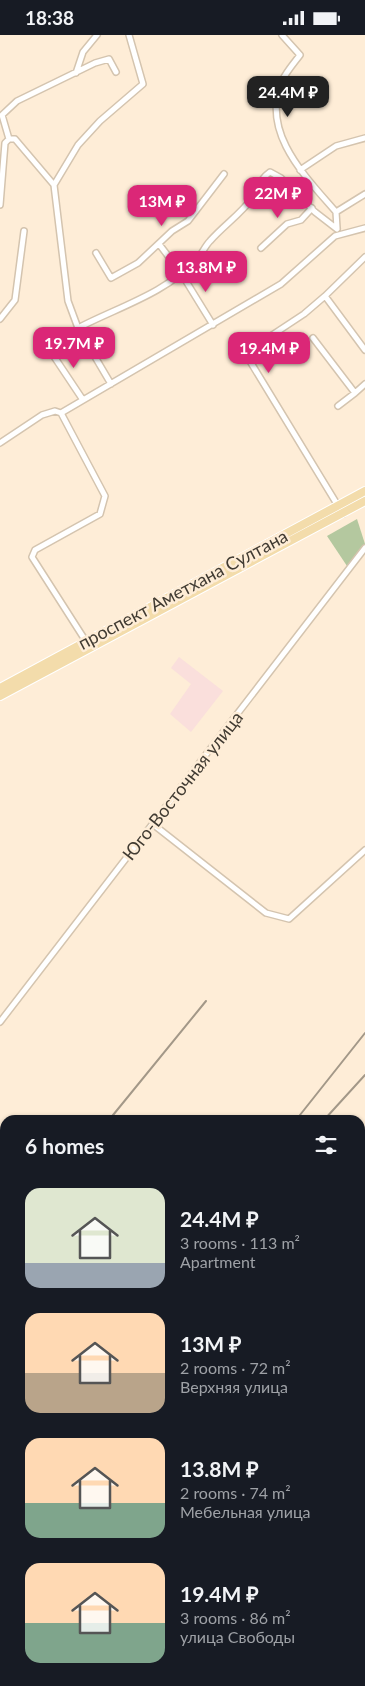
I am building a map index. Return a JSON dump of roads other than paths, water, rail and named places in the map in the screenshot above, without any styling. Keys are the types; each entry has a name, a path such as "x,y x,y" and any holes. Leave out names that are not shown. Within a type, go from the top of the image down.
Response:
{"main road":[{"name":"проспект Аметхана Султана","path":"0,688 365,491"},
{"path":"0,697 365,501"}],"street":[{"path":"76,73 83,52 97,35"},
{"path":"54,185 78,145 100,121 143,84 129,35"},
{"path":"282,35 300,55 282,80 275,106 281,133 288,152 300,170 336,212 337,229 335,236"},
{"path":"9,139 2,115 17,101 94,63 109,59 116,72"},
{"path":"300,170 336,146 365,138"},
{"path":"0,205 5,143 9,139 15,139 54,185 68,301 78,328 111,384"},
{"path":"78,328 140,300 181,273 198,259 209,242 231,223 253,196 261,178 270,172 281,178 337,229"},
{"path":"96,253 111,278 138,263 172,231 188,221 224,174"},
{"path":"336,212 365,194"},
{"path":"261,248 287,224 300,220 312,208"},
{"path":"60,413 281,284 335,236 365,228"},
{"path":"0,319 15,300 24,231"},
{"path":"159,245 181,273 213,325"},
{"path":"342,514 245,353 304,314 365,257"},
{"path":"325,296 365,350"},
{"path":"313,338 355,393"},
{"path":"49,349 82,400"},
{"path":"338,406 365,384"},
{"path":"0,443 42,415 55,411 60,413 105,496 100,515 35,550 32,557 90,649"},
{"name":"Юго-Восточная улица","path":"0,1022 364,552"},
{"path":"154,825 266,913 289,919 365,850"}],"railway":[{"path":"113,1115 206,1001"},
{"path":"300,1115 365,1033"},
{"path":"329,1115 365,1075"}]}
